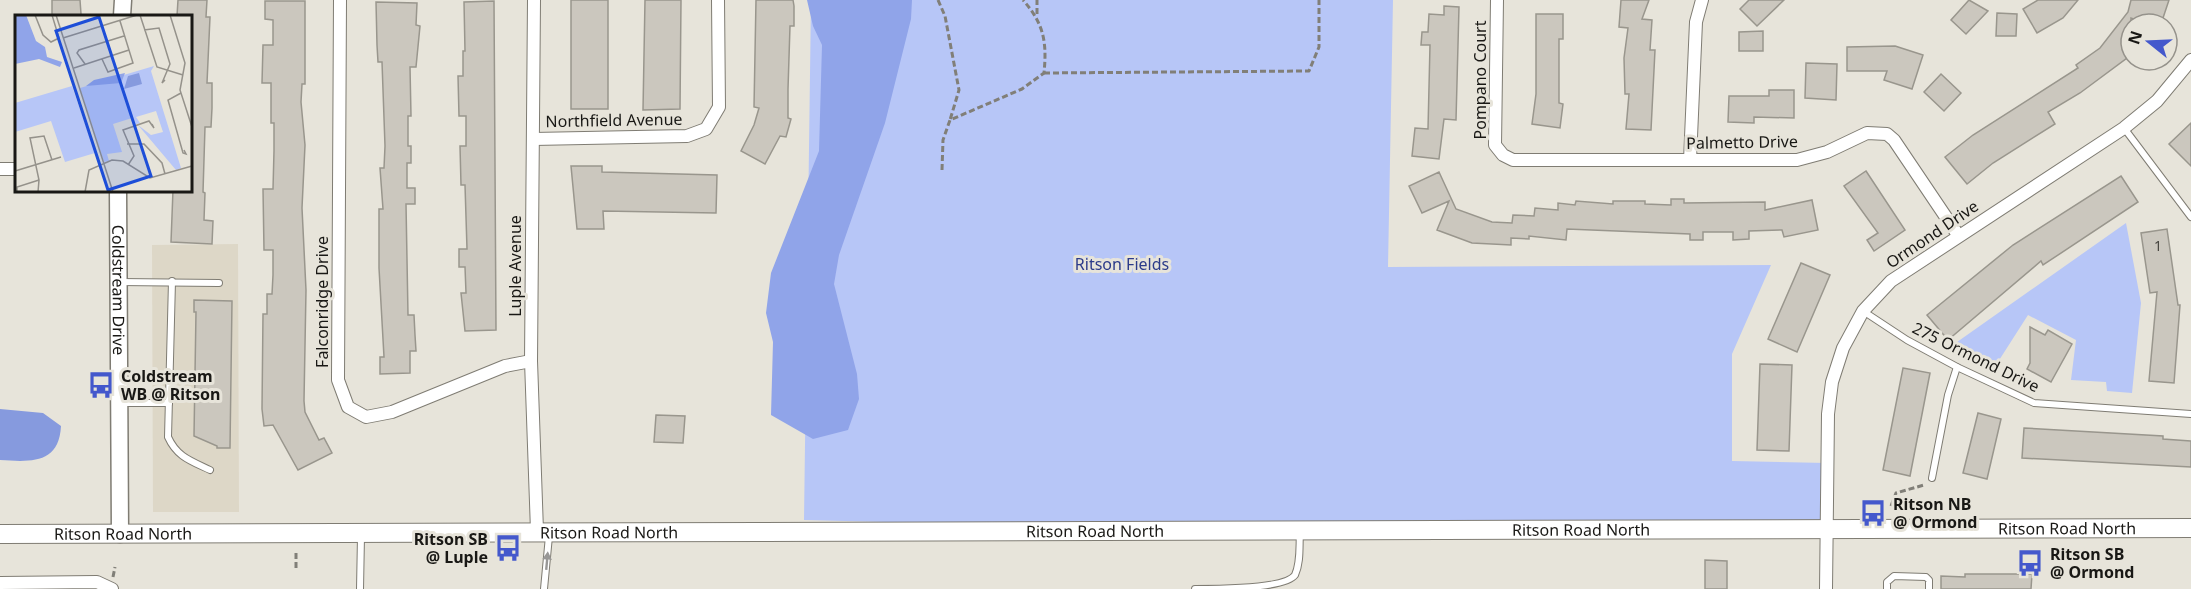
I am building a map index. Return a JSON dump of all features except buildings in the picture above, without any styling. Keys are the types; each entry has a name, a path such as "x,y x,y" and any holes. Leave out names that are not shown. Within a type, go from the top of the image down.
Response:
{"main road":[{"name":"Ritson Road North","path":"0,534 2191,528"}],"street":[{"path":"122,15 123,0"},
{"name":"Falconridge Drive","path":"340,0 338,380 348,407 366,417 392,412 505,366 531,361"},
{"name":"Luple Avenue","path":"534,0 531,361 543,532"},
{"name":"Northfield Avenue","path":"532,139 687,136 706,129 718,107 718,0"},
{"name":"Pompano Court","path":"1497,0 1496,145 1503,155 1513,160 1541,160"},
{"path":"1690,160 1696,22 1702,0"},
{"name":"Ormond Drive","path":"1826,589 1828,414 1832,382 1843,348 1863,311 1891,281 2124,128 2157,101 2191,60"},
{"name":"Palmetto Drive","path":"1541,160 1797,160 1827,152 1868,133 1887,134 1894,140 1958,235"},
{"name":"Coldstream Drive","path":"118,192 120,534"},
{"path":"0,583 97,582 112,589"}],"lane":[{"path":"2124,128 2191,217"},
{"path":"172,281 168,437 174,450 210,470"},
{"path":"118,282 219,283"},
{"name":"275 Ormond Drive","path":"1863,311 1907,340 1957,367 2034,403 2191,414"},
{"path":"1932,478 1948,395 1957,367"},
{"path":"118,403 169,403"},
{"path":"543,532 544,589"},
{"path":"1195,589 1273,589 1287,584 1294,576 1299,561 1300,532"},
{"path":"360,589 362,533"},
{"path":"1887,589 1887,582 1894,576 1926,577 1929,580 1929,589"}],"path":[{"path":"938,0 945,16 959,90 944,140 942,170"},
{"path":"1023,0 1036,16 1047,48 1044,73"},
{"path":"1036,16 1037,0"},
{"path":"950,120 1022,89 1044,73 1309,71 1319,47 1319,0"},
{"path":"1891,506 1896,493 1915,489 1932,478"},
{"path":"296,550 296,568"}],"shaded area":[{"path":"807,0 912,0 911,19 885,123 839,255 834,284 857,374 859,399 848,430 813,439 771,415 773,342 766,313 771,273 819,151 822,45 813,26"},
{"path":"238,244 239,512 153,512 152,245"},
{"path":"0,409 43,413 61,426 55,448 49,454 32,460 0,460"}],"green space":[{"name":"Ritson Fields","path":"811,0 1393,0 1388,267 1771,265 1732,354 1732,461 1827,463 1826,529 1300,532 804,520"},
{"path":"2126,223 2141,303 2132,393 2107,391 2106,382 2071,380 2076,340 2028,315 1996,365 1950,347"}],"place":[{"name":"Coldstream WB @ Ritson","path":"101,385"},
{"name":"Ritson NB @ Ormond","path":"1873,513"},
{"name":"Ritson SB @ Luple","path":"508,548"},
{"name":"Ritson SB @ Ormond","path":"2030,563"}]}
